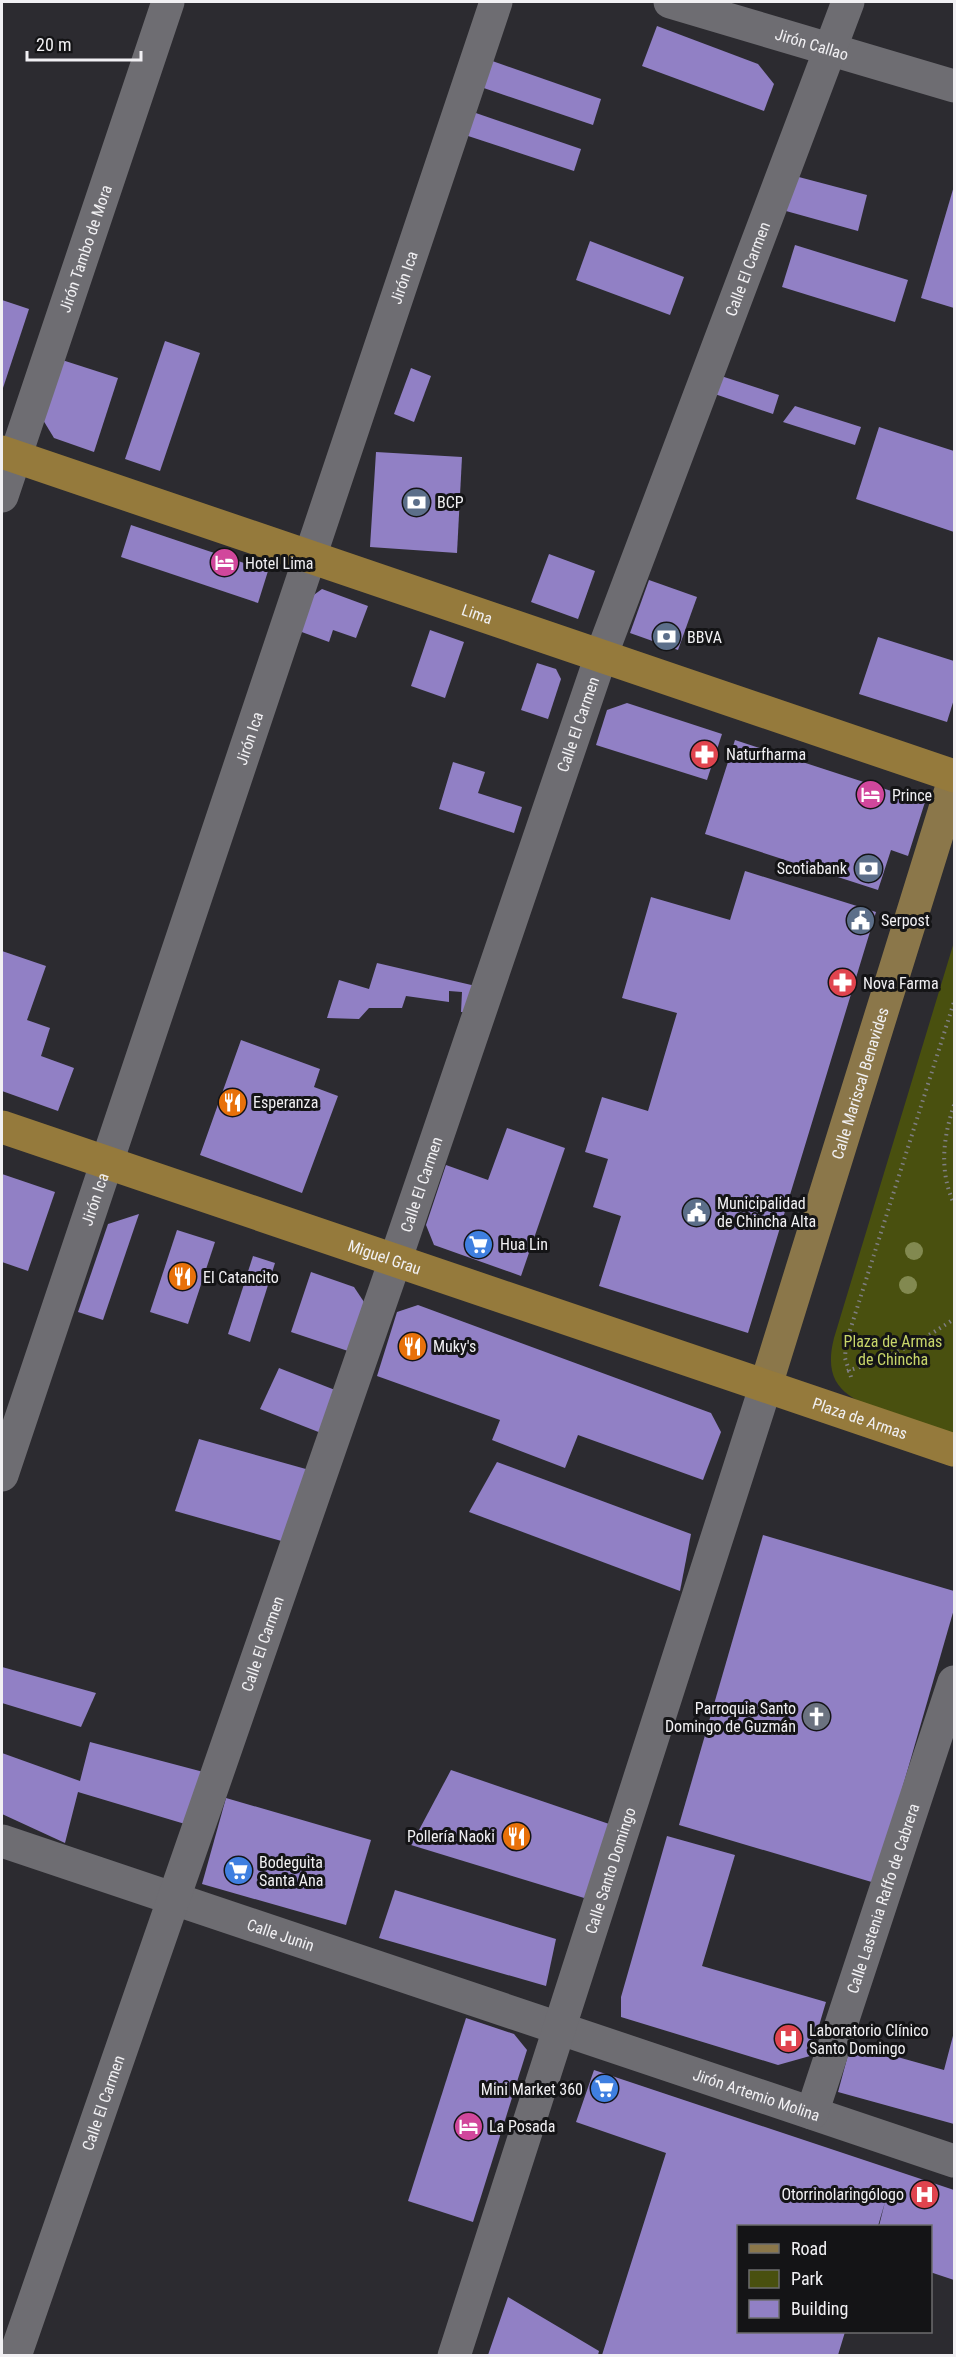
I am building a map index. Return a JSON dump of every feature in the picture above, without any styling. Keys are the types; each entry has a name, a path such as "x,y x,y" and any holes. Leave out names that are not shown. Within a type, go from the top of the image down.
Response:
{"highway":[{"name":"Lima","path":"8,454 954,778"},
{"name":"Miguel Grau","path":"2,1127 107,1160 766,1385"},
{"name":"Plaza de Armas","path":"766,1385 954,1450"}],"main road":[{"name":"Calle Mariscal Benavides","path":"766,1385 954,778"}],"street":[{"name":"Jirón Tambo de Mora","path":"2,496 8,454 168,2"},
{"name":"Jirón Ica","path":"2,1475 496,2"},
{"name":"Jirón Callao","path":"670,2 954,86"},
{"name":"Calle El Carmen","path":"15,2355 396,1258 601,656 848,2"},
{"name":"Calle Santo Domingo","path":"454,2355 766,1385"},
{"name":"Calle Lastenia Raffo de Cabrera","path":"812,2113 944,1749 954,1682"},
{"name":"Calle Junin","path":"2,1841 560,2027"},
{"name":"Jirón Artemio Molina","path":"560,2027 954,2161"}],"path":[{"path":"856,1384 848,1371 845,1358 846,1343 954,1002"},
{"path":"954,1105 947,1127 944,1150 945,1173 954,1204"},
{"path":"836,1373 886,1358 922,1341 954,1319"}],"green space":[{"name":"Plaza de Armas de Chincha","path":"954,942 954,1434 877,1409 852,1397 836,1381 831,1355 834,1338"}],"building":[{"path":"657,26 758,64 774,84 764,111 642,66"},
{"path":"481,57 601,99 593,125 472,84"},
{"path":"470,111 581,149 574,171 462,134"},
{"path":"795,176 867,195 858,231 786,211"},
{"path":"954,186 954,308 921,298"},
{"path":"590,241 684,277 670,315 576,280"},
{"path":"795,245 908,280 895,322 782,287"},
{"path":"2,300 29,309 2,391"},
{"path":"165,341 200,353 160,471 125,459"},
{"path":"59,359 118,378 94,452 54,438 40,415"},
{"path":"411,368 431,376 414,422 394,414"},
{"path":"715,374 779,395 773,414 709,392"},
{"path":"795,406 861,427 855,445 783,422"},
{"path":"879,427 954,451 954,532 856,499"},
{"name":"BCP","path":"376,452 462,457 457,553 370,547"},
{"path":"131,525 268,571 258,603 121,557"},
{"path":"549,554 595,571 578,619 531,602"},
{"path":"649,580 697,597 678,650 630,633"},
{"path":"322,589 368,606 356,638 333,630 329,642 299,631 311,597"},
{"path":"430,630 464,642 445,698 411,686"},
{"path":"878,637 954,661 954,699 947,722 859,694"},
{"path":"537,663 556,669 561,679 548,719 521,710"},
{"path":"627,703 722,734 707,780 596,745 607,710"},
{"path":"735,740 925,802 908,856 891,850 878,890 705,834"},
{"path":"453,762 485,772 478,793 522,807 514,833 439,809"},
{"path":"745,871 876,912 748,1333 599,1286 621,1216 593,1207 608,1159 585,1152 602,1097 648,1111 677,1013 622,998 651,897 730,920"},
{"path":"2,951 46,966 27,1020 50,1028 41,1056 74,1068 58,1111 2,1091"},
{"path":"377,963 480,987 471,1012 461,1012 462,992 449,991 449,1002 406,996 402,1008 369,1008 359,1019 327,1018 339,980 369,989"},
{"path":"241,1040 320,1069 314,1087 338,1096 302,1193 200,1155"},
{"path":"507,1128 565,1148 521,1276 434,1245 426,1225 446,1165 488,1180"},
{"path":"2,1174 55,1192 28,1271 2,1262"},
{"path":"139,1214 103,1320 78,1312 108,1224"},
{"name":"El Catancito","path":"177,1230 215,1242 188,1324 150,1312"},
{"path":"253,1256 275,1263 250,1342 228,1334"},
{"path":"311,1272 354,1287 364,1302 348,1351 291,1332"},
{"path":"418,1305 711,1413 721,1432 703,1480 578,1435 565,1468 492,1440 500,1420 377,1376 397,1312"},
{"path":"279,1368 335,1390 321,1433 260,1409"},
{"path":"199,1439 313,1471 285,1542 175,1511"},
{"path":"497,1462 691,1534 680,1591 469,1512"},
{"name":"Parroquia Santo Domingo de Guzmán","path":"763,1535 954,1591 954,1609 875,1883 679,1825"},
{"path":"2,1667 96,1693 81,1727 2,1703"},
{"path":"90,1742 211,1774 195,1827 78,1792 65,1843 2,1814 2,1753 80,1781"},
{"name":"Pollería Naoki","path":"451,1770 618,1827 594,1901 411,1845"},
{"path":"226,1798 371,1840 346,1925 202,1884"},
{"path":"667,1836 735,1855 702,1966 826,2002 810,2056 778,2065 621,2017 621,1997"},
{"path":"395,1890 556,1939 546,1986 379,1938"},
{"name":"La Posada","path":"466,2018 514,2034 527,2050 473,2222 408,2201"},
{"path":"954,2032 954,2124 838,2092 851,2044 944,2070"},
{"path":"594,2070 954,2190 954,2280 932,2273 932,2225 879,2225 885,2202 878,2225 737,2225 737,2333 845,2333 838,2355 602,2355 666,2153 576,2122"},
{"path":"508,2297 599,2351 598,2355 488,2355"}],"place":[{"name":"BCP","path":"416,502"},
{"name":"Hotel Lima","path":"224,563"},
{"name":"BBVA","path":"666,637"},
{"name":"Naturfharma","path":"705,754"},
{"name":"Prince","path":"871,795"},
{"name":"Scotiabank","path":"868,868"},
{"name":"Serpost","path":"860,920"},
{"name":"Nova Farma","path":"842,983"},
{"name":"Esperanza","path":"232,1102"},
{"name":"Municipalidad de Chincha Alta","path":"696,1212"},
{"name":"Hua Lin","path":"479,1244"},
{"name":"El Catancito","path":"182,1277"},
{"name":"Muky's","path":"412,1346"},
{"name":"Parroquia Santo Domingo de Guzmán","path":"817,1717"},
{"name":"Pollería Naoki","path":"516,1836"},
{"name":"Bodeguita Santa Ana","path":"238,1871"},
{"name":"Laboratorio Clínico Santo Domingo","path":"788,2039"},
{"name":"Mini Market 360","path":"604,2089"},
{"name":"La Posada","path":"468,2126"},
{"name":"Otorrinolaringólogo","path":"925,2194"}]}
